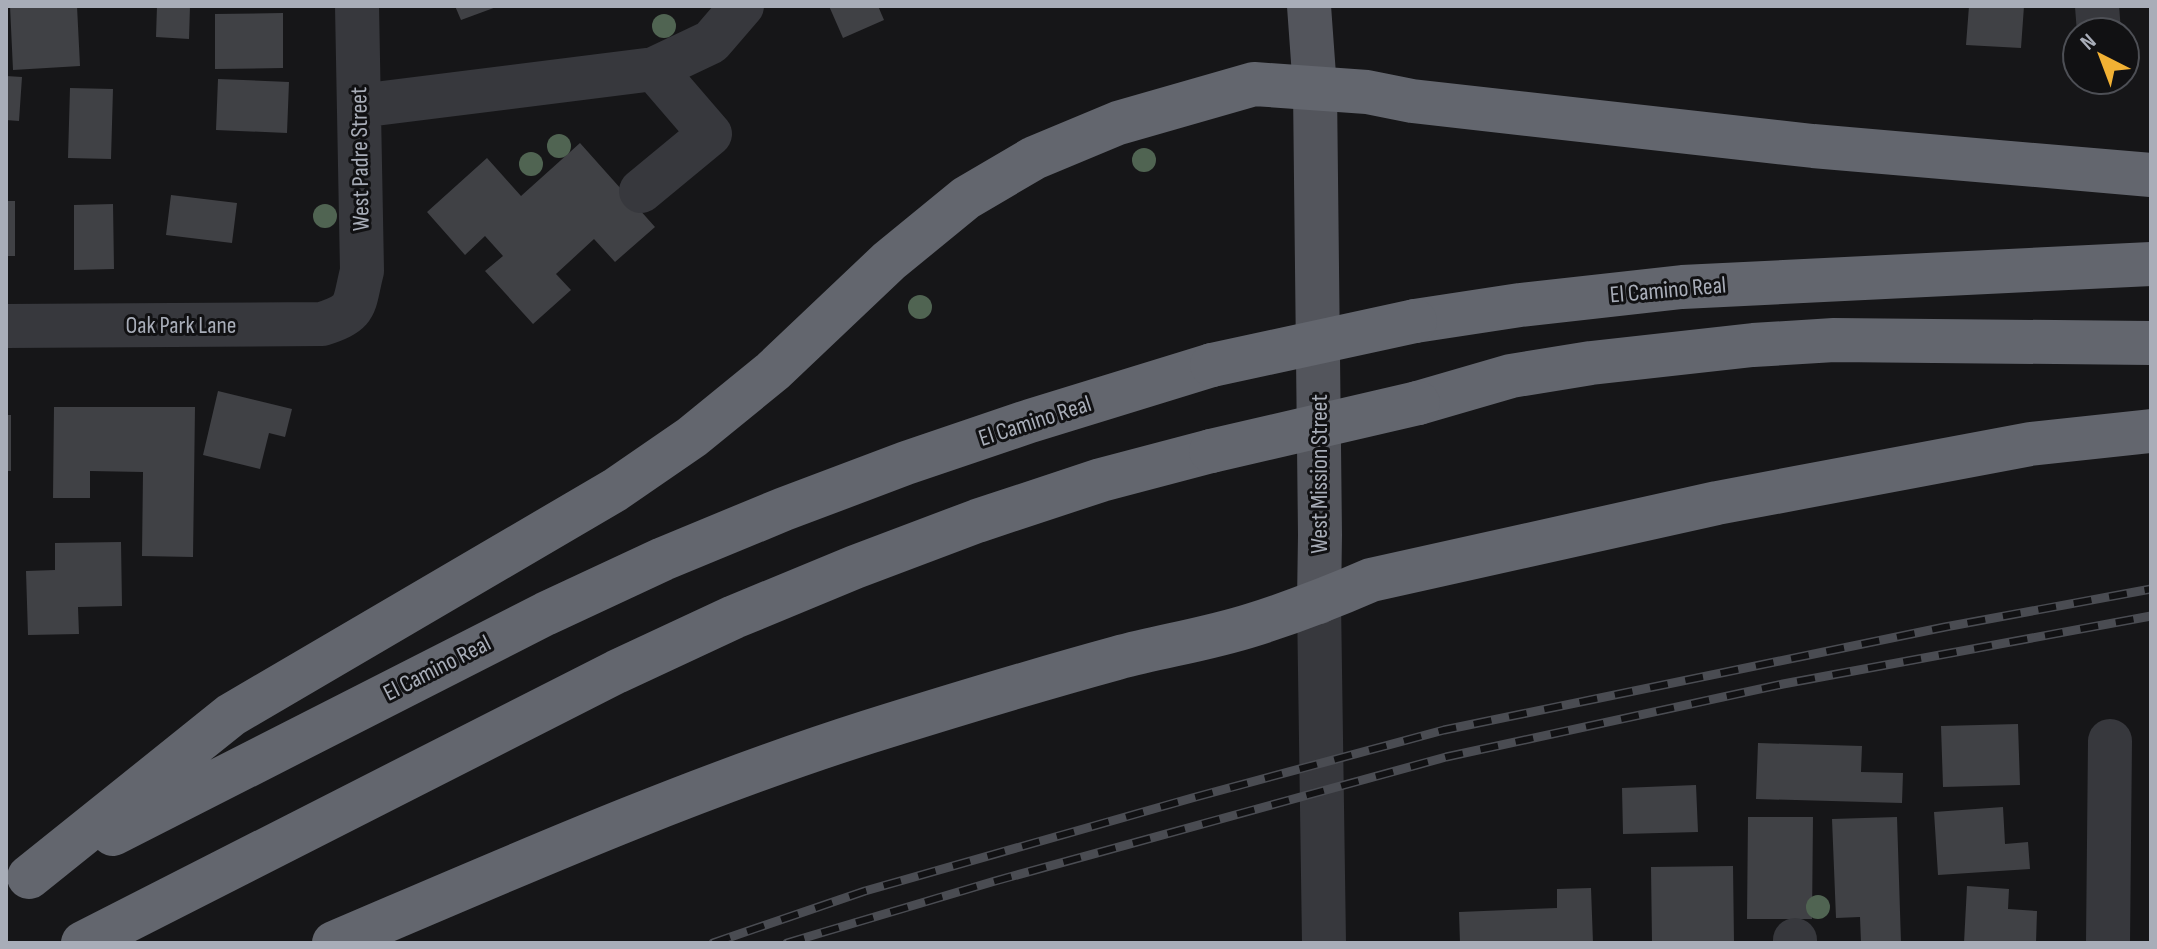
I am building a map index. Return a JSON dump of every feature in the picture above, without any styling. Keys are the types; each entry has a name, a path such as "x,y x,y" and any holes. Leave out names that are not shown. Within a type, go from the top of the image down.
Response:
{"highway":[{"path":"17,883 231,715 615,490 692,437 773,371 889,261 966,198 1034,158 1118,123 1254,84 1367,92 1486,110 1813,146 2151,175"},
{"name":"El Camino Real","path":"17,883 532,620 663,559 906,463 1212,365 1415,321 1520,305 1682,287 2151,264"},
{"path":"83,943 525,717 734,617 977,521 1101,480 1418,403 1511,376 1591,363 1753,345 1834,340 2151,343"},
{"path":"334,943 614,824 864,733 1120,657 1251,626 1371,580 1717,503 2030,444 2151,431"}],"main road":[{"name":"West Mission Street","path":"1309,6 1315,89 1319,602"}],"street":[{"name":"West Padre Street","path":"351,310 362,271 357,6"},
{"path":"359,106 654,69 711,42 742,6"},
{"path":"641,191 710,134 654,69"},
{"name":"Oak Park Lane","path":"6,326 322,324 342,318 351,310"},
{"name":"West Mission Street","path":"1319,602 1324,943"},
{"path":"2108,943 2110,741"}],"building":[{"path":"10,6 77,6 80,66 13,70"},
{"path":"157,6 190,6 189,39 156,37"},
{"path":"455,6 499,6 461,20"},
{"path":"829,6 878,6 884,20 843,38"},
{"path":"1969,6 2024,6 2021,48 1966,45"},
{"path":"283,13 283,68 215,69 215,14"},
{"path":"6,76 22,77 19,121 6,120"},
{"path":"218,79 289,82 287,133 216,130"},
{"path":"70,88 113,89 111,159 68,158"},
{"path":"580,143 655,227 615,262 594,239 556,274 571,290 533,324 485,271 503,256 485,236 465,255 427,212 487,158 521,196"},
{"path":"171,195 237,203 232,243 166,235"},
{"path":"6,201 15,201 15,256 6,256"},
{"path":"113,204 114,269 74,270 74,205"},
{"path":"218,391 292,409 285,437 269,433 260,469 203,455"},
{"path":"54,407 195,407 193,557 142,556 143,472 90,471 90,498 53,498"},
{"path":"6,415 11,415 11,471 6,471"},
{"path":"121,542 122,606 78,607 79,634 28,635 26,571 55,570 55,543"},
{"path":"2018,724 2020,785 1943,787 1941,726"},
{"path":"1758,743 1862,746 1861,772 1903,773 1902,803 1756,799"},
{"path":"1696,785 1698,832 1623,834 1622,788"},
{"path":"2003,807 2005,844 2028,842 2030,869 1938,875 1934,812"},
{"path":"1748,817 1813,817 1812,919 1747,919"},
{"path":"1897,817 1901,943 1861,943 1860,917 1836,918 1832,819"},
{"path":"1733,866 1734,943 1652,943 1651,867"},
{"path":"1967,886 2009,889 2008,909 2037,911 2036,943 1964,943"},
{"path":"1591,888 1593,943 1460,943 1459,912 1557,908 1557,889"}],"railway":[{"path":"713,943 865,891 1444,730 1945,627 2151,589"},
{"path":"787,943 995,881 1446,757 1783,684 2151,616"}]}
